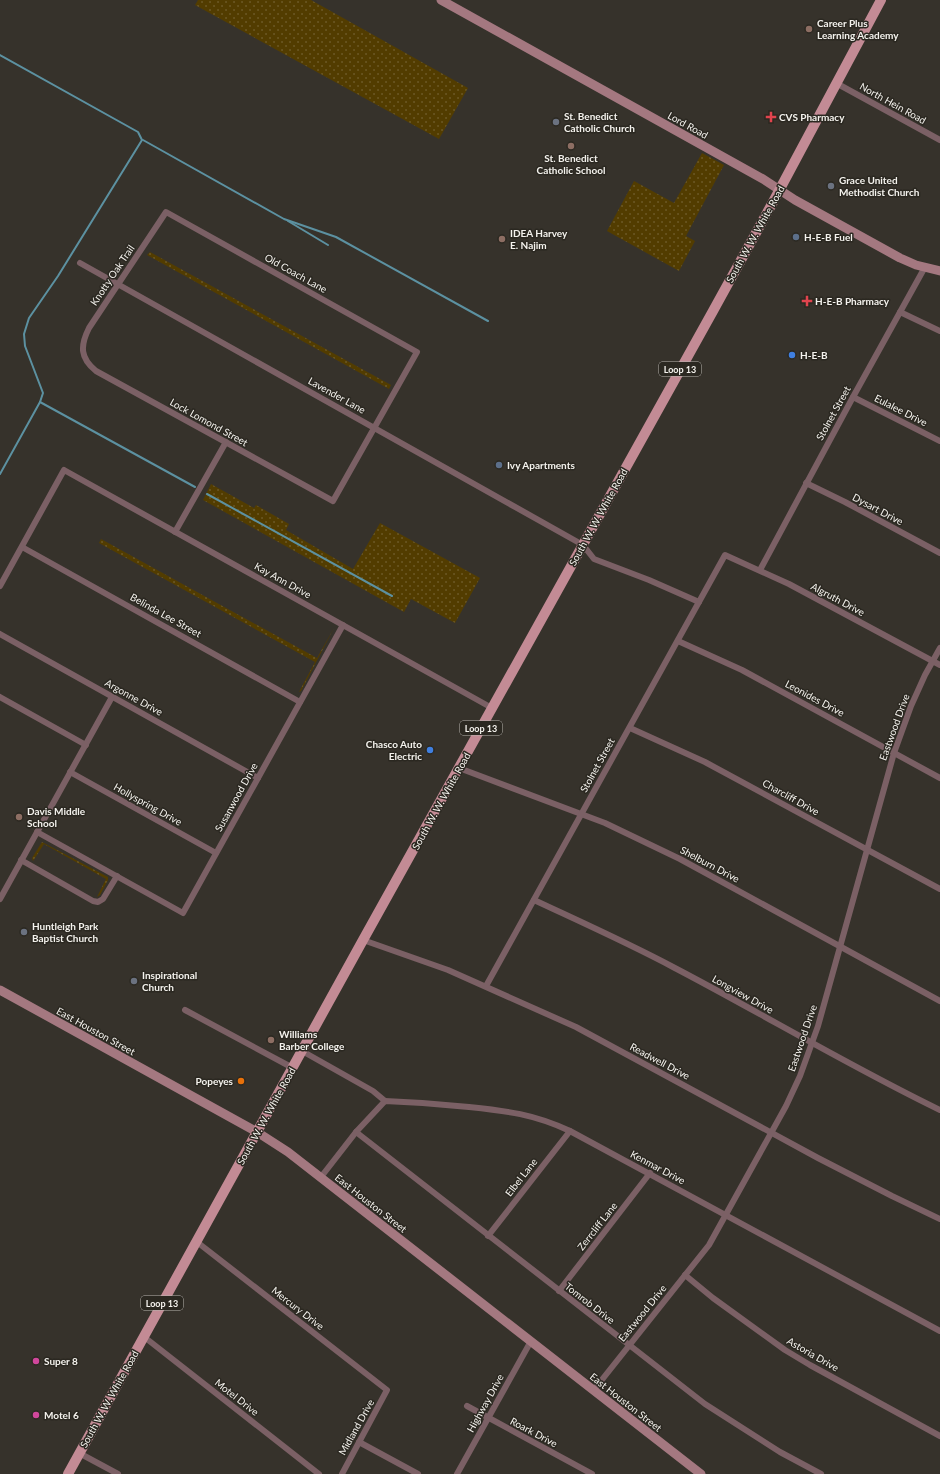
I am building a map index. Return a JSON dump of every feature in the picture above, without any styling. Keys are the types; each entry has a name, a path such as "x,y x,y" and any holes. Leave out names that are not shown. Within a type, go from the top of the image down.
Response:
{"main road":[{"name":"Lord Road","path":"441,0 759,177 799,202 900,258 908,262 940,270"},
{"name":"South W. W. White Road","path":"68,1474 143,1336 197,1242 780,190 881,0"},
{"name":"East Houston Street","path":"0,990 257,1132 321,1177 701,1474"}],"street":[{"name":"North Hein Road","path":"836,83 940,140"},
{"name":"Knotty Oak Trail","path":"83,352 82,345 89,328 166,212"},
{"name":"Old Coach Lane","path":"166,212 417,352 374,428"},
{"name":"Lavender Lane","path":"80,263 583,545"},
{"name":"Stolnet Street","path":"760,570 806,483 925,267"},
{"path":"900,312 940,330"},
{"name":"Lock Lomond Street","path":"83,352 91,366 96,371 333,502 374,428"},
{"name":"Eulalee Drive","path":"853,397 940,441"},
{"path":"176,532 226,442"},
{"name":"Kay Ann Drive","path":"22,547 64,470 492,708"},
{"name":"Dysart Drive","path":"806,483 940,553"},
{"path":"583,545 594,559 649,580 699,602"},
{"path":"0,586 22,547"},
{"name":"Belinda Lee Street","path":"22,547 300,702"},
{"name":"Stolnet Street","path":"486,986 725,555"},
{"name":"Algruth Drive","path":"725,555 760,570 940,665"},
{"name":"Susanwood Drive","path":"37,832 183,912 343,625"},
{"name":"Argonne Drive","path":"0,634 258,778"},
{"name":"Leonides Drive","path":"678,641 748,674 940,778"},
{"name":"Eastwood Drive","path":"593,1391 709,1245 772,1133 793,1092 812,1044 841,947 866,849 894,753 912,706 932,661 940,648"},
{"path":"0,697 86,745"},
{"path":"0,899 112,697"},
{"name":"Charcliff Drive","path":"630,728 705,762 940,889"},
{"name":"Shelburn Drive","path":"459,768 605,823 680,860 940,1001"},
{"name":"Hollyspring Drive","path":"70,772 216,853"},
{"path":"21,860 93,901 98,902 103,899 117,876"},
{"name":"Longview Drive","path":"534,900 626,942 888,1085 940,1110"},
{"name":"Readwell Drive","path":"363,940 418,958 486,986 576,1027 892,1196 940,1218"},
{"path":"185,1010 293,1068"},
{"path":"302,1051 373,1091 385,1101 356,1132 321,1177"},
{"name":"Kenmar Drive","path":"385,1101 426,1102 518,1112 542,1119 570,1131 650,1173 940,1331"},
{"name":"Elbel Lane","path":"488,1236 570,1131"},
{"name":"Tomrob Drive","path":"356,1132 628,1346 719,1415 780,1452 821,1474"},
{"name":"Zerrcliff Lane","path":"559,1291 650,1173"},
{"name":"Mercury Drive","path":"197,1242 387,1390"},
{"name":"Astoria Drive","path":"685,1276 719,1303 786,1350 810,1365 940,1436"},
{"name":"Motel Drive","path":"143,1336 319,1474"},
{"name":"Highway Drive","path":"457,1474 531,1341"},
{"name":"Midland Drive","path":"342,1474 387,1390"},
{"name":"Roark Drive","path":"467,1406 592,1474"},
{"path":"359,1442 418,1474"},
{"path":"80,1453 118,1474"}],"shaded area":[{"path":"198,0 311,0 468,88 439,139 195,5"},
{"path":"702,153 724,165 686,236 695,241 679,271 607,231 634,181 674,203"},
{"path":"150,252 391,385 389,389 147,255"},
{"path":"211,484 254,508 256,505 289,524 286,530 353,569 380,523 480,578 455,623 411,599 404,612 203,500"},
{"path":"101,539 317,658 334,628 301,691 299,692 315,662 99,543"},
{"path":"42,842 108,877 108,880 100,895 97,897 106,879 44,844 33,861 32,858"}],"waterway":[{"path":"0,55 138,132 142,140 58,276 29,318 24,334 25,346 43,393 40,402 0,474"},
{"path":"143,140 284,219 336,237 488,321"},
{"path":"288,221 328,245"},
{"path":"40,402 195,487"},
{"path":"207,494 392,596"}],"place":[{"name":"Career Plus Learning Academy","path":"809,29"},
{"name":"CVS Pharmacy","path":"771,117"},
{"name":"St. Benedict Catholic Church","path":"556,122"},
{"name":"St. Benedict Catholic School","path":"571,146"},
{"name":"Grace United Methodist Church","path":"831,186"},
{"name":"H-E-B Fuel","path":"796,237"},
{"name":"IDEA Harvey E. Najim","path":"502,239"},
{"name":"H-E-B Pharmacy","path":"807,301"},
{"name":"H-E-B","path":"792,355"},
{"name":"Ivy Apartments","path":"499,465"},
{"name":"Chasco Auto Electric","path":"430,750"},
{"name":"Davis Middle School","path":"19,817"},
{"name":"Huntleigh Park Baptist Church","path":"24,932"},
{"name":"Inspirational Church","path":"134,981"},
{"name":"Williams Barber College","path":"271,1040"},
{"name":"Popeyes","path":"241,1081"},
{"name":"Super 8","path":"36,1361"},
{"name":"Motel 6","path":"36,1415"}]}
